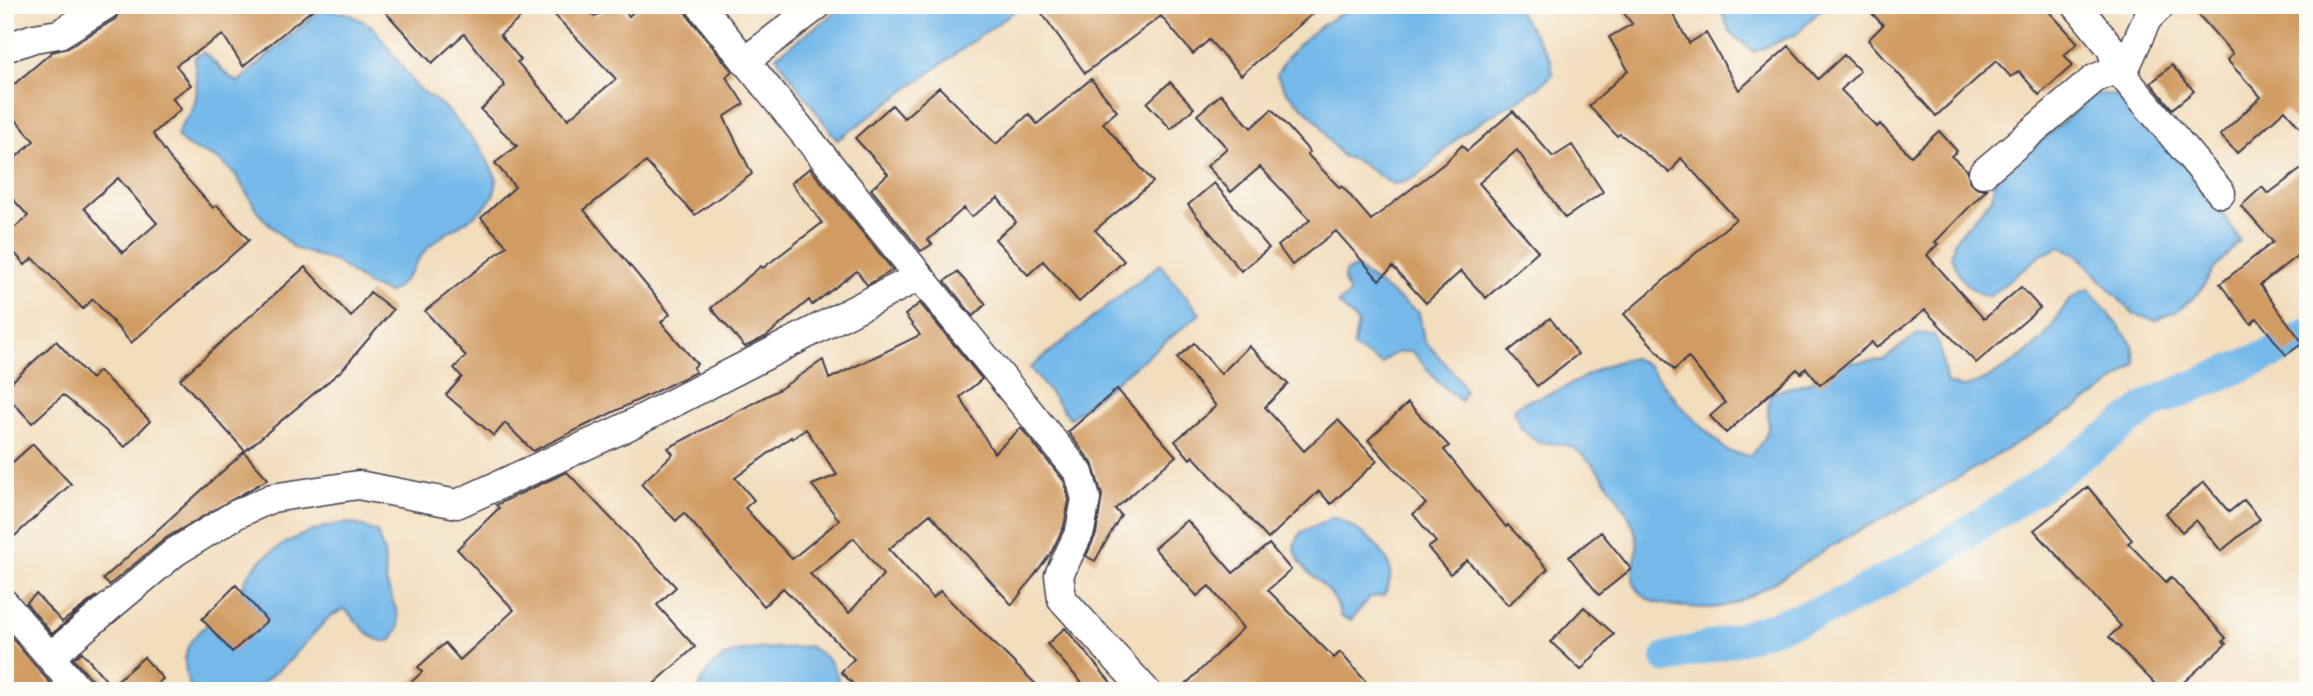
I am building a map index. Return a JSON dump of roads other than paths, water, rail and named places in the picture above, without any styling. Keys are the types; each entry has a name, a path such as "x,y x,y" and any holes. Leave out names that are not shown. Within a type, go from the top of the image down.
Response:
{"street":[{"path":"5,48 34,38 59,34 106,5"},
{"path":"700,5 1079,473 1086,499 1080,531 1059,575 1062,599 1146,691"},
{"path":"745,61 818,5"},
{"path":"2076,5 2111,48 2118,70 2221,193"},
{"path":"1983,173 2094,79 2118,70 2132,58 2147,19 2161,5"},
{"path":"51,656 176,552 235,514 272,498 358,485 457,504 634,424 918,277"},
{"path":"5,604 79,691"}],"water":[{"path":"846,5 1023,5 837,140 776,56"},
{"path":"1360,5 1514,5 1551,59 1553,74 1532,91 1462,134 1422,172 1403,183 1392,184 1357,161 1342,156 1320,124 1287,92 1277,76 1291,54 1311,33"},
{"path":"1718,5 1825,5 1797,34 1754,52 1731,33"},
{"path":"320,10 347,13 372,26 417,87 443,106 480,147 497,179 495,192 489,202 472,218 431,245 403,281 389,293 368,285 336,262 294,248 260,215 235,174 217,158 189,147 177,137 195,102 195,57 203,52 238,82"},
{"path":"2096,94 2117,96 2146,121 2201,186 2240,241 2214,269 2198,294 2177,311 2156,320 2133,314 2077,254 2060,247 2041,255 1989,297 1964,282 1951,256 1955,240 1992,198 1994,181"},
{"path":"1160,264 1200,314 1070,418 1030,368"},
{"path":"1355,267 1419,313 1424,340 1459,379 1465,391 1461,401 1437,381 1413,352 1395,354 1382,364 1353,347 1358,323 1338,303 1350,294 1344,281 1345,272"},
{"path":"2089,289 2133,345 2136,364 2103,391 1995,457 1835,544 1766,587 1724,606 1684,607 1661,604 1646,598 1634,584 1637,540 1634,530 1614,492 1596,468 1575,449 1560,444 1539,443 1521,429 1514,409 1526,401 1561,390 1609,364 1634,358 1647,365 1682,407 1727,451 1749,456 1767,432 1770,393 1810,382 1843,363 1883,360 1919,333 1934,335 1937,340 1947,383 1961,387 1972,385 2005,368 2035,345 2048,332 2067,303"},
{"path":"1334,517 1369,538 1386,558 1390,570 1389,583 1383,596 1370,597 1351,620 1341,617 1331,594 1303,566 1294,546 1301,532"},
{"path":"352,523 377,532 384,553 386,582 398,615 399,627 392,640 385,641 372,636 344,609 329,617 288,662 252,691 192,691 185,657 189,645 239,594 257,564 295,538 324,527"},
{"path":"809,646 832,664 840,691 698,691 706,674 716,662 729,655 758,649"}],"waterway":[{"path":"1667,658 1735,640 1834,607 1934,554 2039,486 2153,403 2271,354 2308,334"}]}
